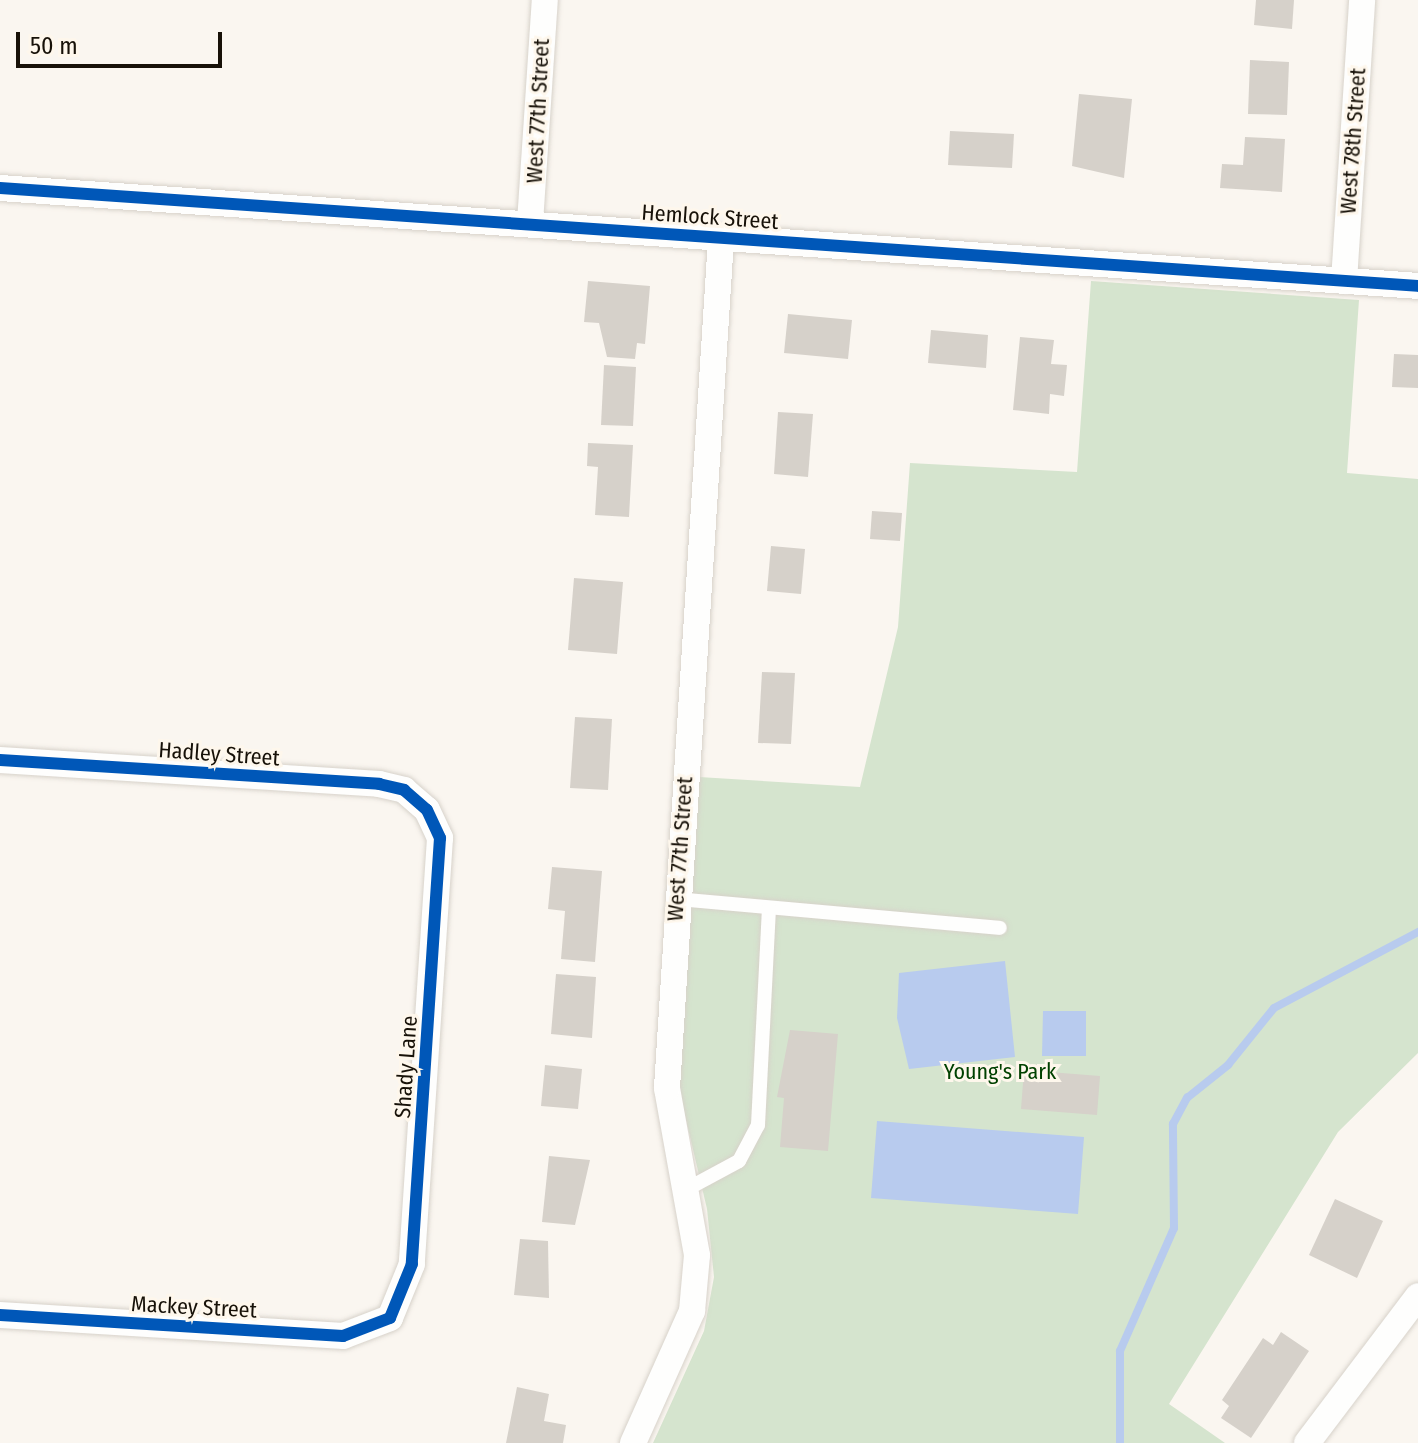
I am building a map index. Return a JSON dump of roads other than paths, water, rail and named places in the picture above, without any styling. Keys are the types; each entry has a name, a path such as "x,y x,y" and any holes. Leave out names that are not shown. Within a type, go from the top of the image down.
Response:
{"street":[{"name":"West 77th Street","path":"530,223 545,0"},
{"name":"West 78th Street","path":"1344,281 1362,0"},
{"name":"Hemlock Street","path":"0,188 1418,286"},
{"name":"West 77th Street","path":"633,1443 692,1311 697,1255 667,1088 721,239"},
{"name":"Hadley Street","path":"0,760 379,784 404,790 427,810"},
{"name":"Shady Lane","path":"383,1321 412,1264 439,869 440,838 427,810"},
{"path":"1307,1443 1383,1335 1418,1296"},
{"name":"Mackey Street","path":"0,1315 343,1336 383,1321"}],"lane":[{"path":"677,899 1000,928"},
{"path":"687,1189 739,1161 758,1125 769,908"}],"water":[{"path":"1005,961 1015,1057 909,1069 897,1018 899,973"},
{"path":"1043,1011 1086,1011 1086,1056 1042,1056"},
{"path":"877,1121 1084,1137 1078,1214 871,1198"}],"waterway":[{"path":"1120,1443 1120,1351 1174,1228 1173,1124 1187,1098 1228,1065 1274,1008 1418,932"}],"park label":[{"name":"Young's Park","path":"1000,1072"}]}
